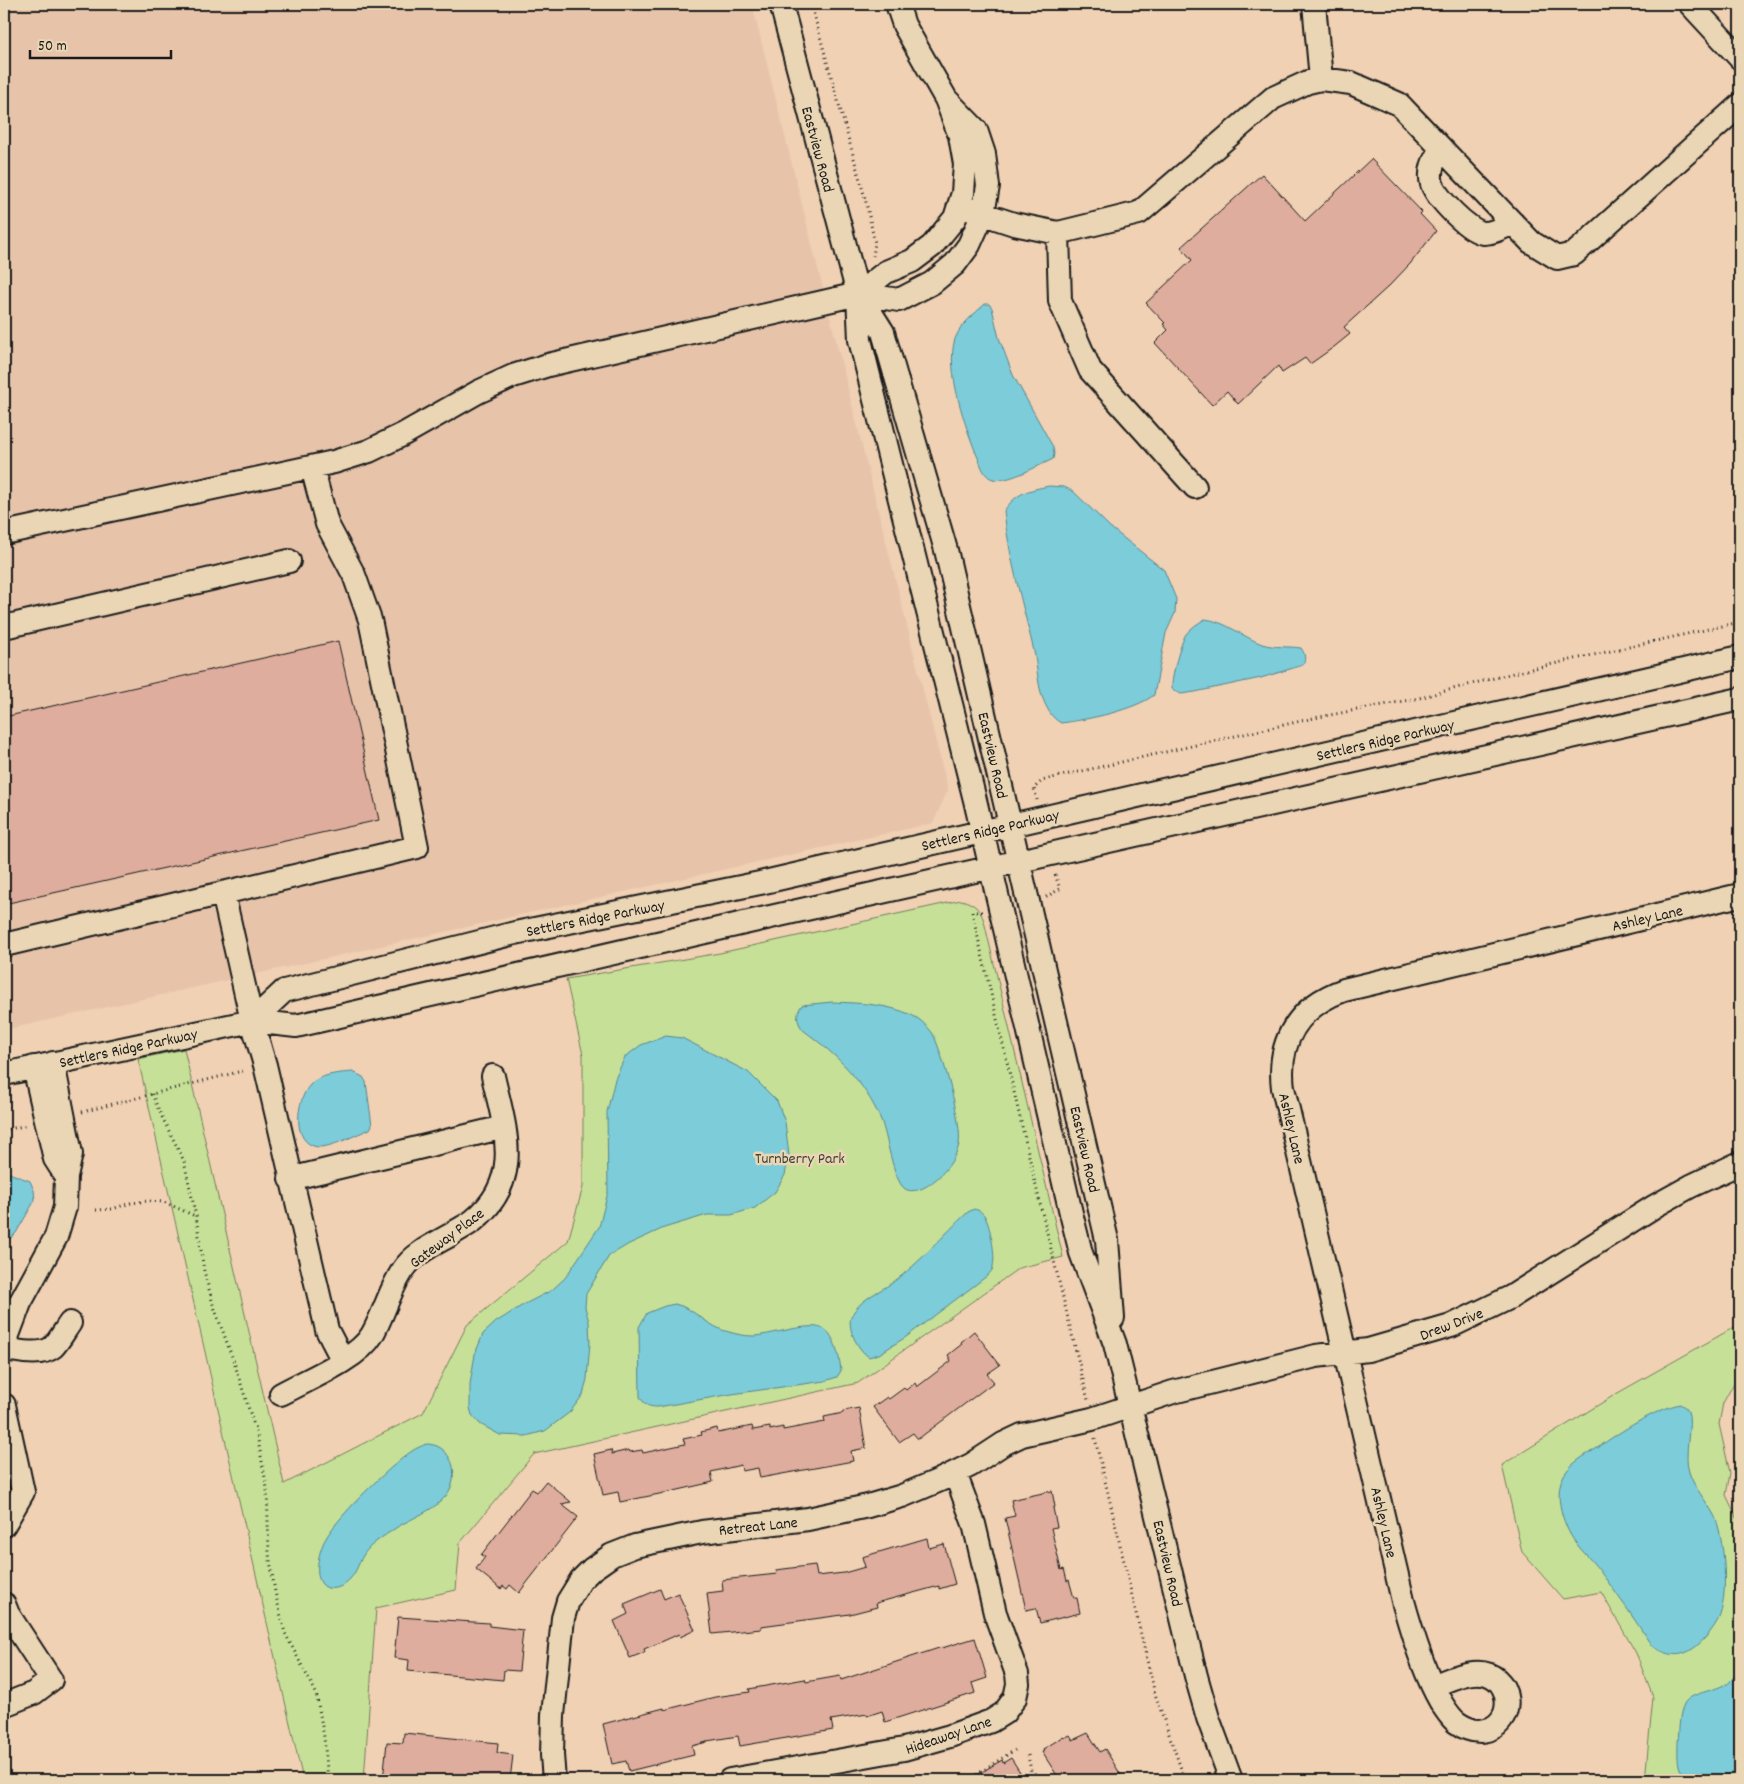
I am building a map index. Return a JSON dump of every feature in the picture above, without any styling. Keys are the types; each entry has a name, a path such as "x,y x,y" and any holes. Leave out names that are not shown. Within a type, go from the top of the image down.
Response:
{"street":[{"name":"Eastview Road","path":"781,4 858,294 860,340 898,486 991,868 1081,1253 1115,1344 1196,1676 1208,1718 1231,1780"},
{"path":"858,294 886,272 923,254 932,246 955,218 963,193 965,164 960,136 946,99 904,25 897,4"},
{"path":"1314,4 1321,79"},
{"path":"1690,4 1740,58"},
{"path":"959,206 1014,224 1058,233 1139,213 1272,98 1308,82 1321,79 1352,83 1400,104 1532,242 1557,258 1574,254 1740,105"},
{"path":"4,533 312,467 369,451 402,435 478,392 513,376 548,365 858,294 899,300 921,290 955,264 969,245 983,214 988,186 984,154 976,130 946,99"},
{"path":"1441,148 1432,163 1432,183 1437,193 1462,220 1477,232 1486,233 1497,231 1513,223"},
{"path":"1058,233 1060,301 1090,370 1195,487"},
{"name":"Eastview Road","path":"858,294 882,332 946,550 1107,1240 1115,1344"},
{"path":"4,945 418,847 370,620 354,575 327,524 312,467"},
{"path":"4,628 289,561"},
{"name":"Settlers Ridge Parkway","path":"252,1022 284,991 515,933 760,883 1740,657"},
{"name":"Settlers Ridge Parkway","path":"4,1074 252,1022 296,1026 1740,699"},
{"path":"223,893 326,1330 343,1361"},
{"name":"Ashley Lane","path":"1433,1686 1414,1640 1403,1601 1283,1088 1281,1071 1283,1052 1295,1024 1305,1012 1329,995 1740,895"},
{"path":"43,1065 55,1159 66,1176 65,1207 56,1237 20,1303 4,1350 43,1351 53,1346 70,1323"},
{"name":"Gateway Place","path":"281,1394 343,1361 362,1348 371,1336 403,1269 423,1252 473,1220 495,1196 504,1180 507,1163 504,1126 494,1076"},
{"path":"290,1179 504,1126"},
{"name":"Drew Drive","path":"1131,1406 1173,1392 1316,1356 1368,1350 1451,1326 1511,1297 1655,1206 1740,1163"},
{"path":"4,1405 23,1492 4,1525"},
{"name":"Retreat Lane","path":"554,1780 552,1755 553,1716 563,1618 568,1601 576,1588 598,1564 619,1551 664,1539 710,1530 808,1519 868,1506 902,1496 956,1473 1003,1444 1022,1435 1092,1419 1131,1406"},
{"name":"Hideaway Lane","path":"730,1780 925,1744 992,1721 1010,1706 1018,1684 1017,1674 995,1613 974,1524 956,1473"},
{"path":"4,1604 8,1614 51,1680 34,1693 4,1705"}],"path":[{"path":"811,4 867,206 875,243 870,263"},
{"path":"1034,788 1042,781 1056,777 1322,716 1415,699 1513,673 1740,622"},
{"path":"972,912 1042,1212 1087,1392"},
{"path":"78,1113 247,1070"},
{"path":"152,1094 184,1161 210,1296 235,1365 257,1435 267,1488 269,1554 275,1592 285,1633 316,1693 324,1737 328,1780"},
{"path":"4,1130 32,1124"},
{"path":"96,1210 112,1209 131,1203 148,1201 164,1202 196,1216"},
{"path":"1098,1448 1155,1694 1186,1780"},
{"path":"968,1780 1015,1750"},
{"path":"1028,1755 1031,1771 1044,1780"}],"shaded area":[{"path":"4,4 752,4 948,790 933,823 4,1030"}],"green space":[{"name":"Turnberry Park","path":"961,900 976,907 984,921 1063,1257 1019,1268 858,1383 534,1454 460,1543 456,1590 376,1608 364,1780 303,1780 138,1059 184,1049 284,1484 423,1413 467,1325 568,1241 583,1187 583,1055 566,979 720,953"},
{"path":"1740,1324 1740,1372 1723,1403 1719,1424 1730,1473 1726,1495 1740,1524 1740,1780 1645,1780 1653,1697 1636,1653 1601,1592 1563,1599 1522,1552 1502,1465 1616,1394"}],"water":[{"path":"985,304 989,304 992,308 999,338 1013,375 1053,447 1054,454 1053,459 1035,468 1013,477 999,480 987,476 980,464 958,399 953,367 953,352 957,334 968,320"},
{"path":"1049,486 1064,487 1073,491 1111,528 1164,570 1176,599 1175,613 1166,633 1154,695 1123,710 1061,723 1049,712 1040,690 1034,653 1012,562 1004,511 1013,500 1023,493"},
{"path":"1205,619 1227,626 1262,644 1301,648 1305,656 1303,665 1261,678 1181,694 1172,689 1179,653 1186,634"},
{"path":"832,1002 876,1005 908,1013 919,1019 933,1034 955,1106 959,1144 955,1156 931,1184 914,1190 906,1190 904,1188 893,1166 881,1120 866,1093 838,1059 803,1030 799,1024 798,1015 802,1005"},
{"path":"666,1036 682,1038 748,1072 777,1101 785,1122 789,1155 785,1175 775,1192 755,1208 731,1215 707,1215 664,1228 629,1244 609,1256 586,1294 585,1307 589,1322 590,1343 587,1379 583,1395 570,1412 545,1431 526,1436 500,1435 480,1424 472,1415 470,1408 470,1384 475,1354 483,1334 496,1322 552,1290 565,1278 599,1227 608,1192 607,1112 615,1079 625,1057 641,1045"},
{"path":"353,1072 363,1077 366,1082 372,1125 370,1129 323,1147 309,1144 303,1138 299,1120 299,1110 305,1092 319,1078"},
{"path":"4,1171 30,1181 34,1190 35,1200 16,1233 4,1244"},
{"path":"974,1209 984,1215 990,1232 994,1255 991,1271 906,1337 879,1354 869,1357 861,1349 852,1333 850,1322 854,1311 869,1297 892,1283 922,1258 968,1212"},
{"path":"675,1304 682,1306 722,1330 743,1335 752,1336 809,1327 824,1329 834,1342 841,1371 837,1377 825,1381 658,1407 649,1406 640,1397 639,1327 647,1313"},
{"path":"1680,1404 1688,1411 1689,1417 1687,1465 1689,1472 1714,1515 1721,1538 1724,1598 1718,1620 1704,1639 1693,1649 1675,1655 1651,1645 1612,1588 1573,1539 1562,1514 1559,1492 1562,1479 1568,1469 1578,1460 1638,1422"},
{"path":"426,1444 434,1445 446,1452 453,1466 453,1481 444,1499 379,1539 366,1551 354,1574 343,1585 338,1588 328,1588 323,1585 318,1575 318,1561 323,1544 329,1534 350,1508 377,1481 412,1451"},
{"path":"1740,1664 1740,1771 1708,1778 1699,1778 1685,1774 1680,1769 1678,1763 1678,1742 1681,1713 1684,1704 1693,1696 1727,1683 1734,1676"}],"building":[{"path":"1371,159 1422,212 1420,214 1436,231 1410,264 1389,286 1344,327 1350,334 1334,347 1310,364 1305,358 1282,373 1278,366 1238,404 1227,391 1212,405 1155,343 1168,330 1163,324 1165,323 1146,303 1192,260 1181,247 1262,174 1305,221"},
{"path":"338,641 379,820 4,904 4,717"},
{"path":"974,1331 1000,1365 987,1374 994,1382 918,1439 913,1433 899,1442 873,1407 887,1397 889,1399 904,1388 906,1390 915,1383 917,1387 951,1361 948,1355"},
{"path":"859,1408 866,1448 851,1451 853,1461 760,1478 758,1468 742,1471 741,1465 711,1472 713,1482 674,1491 620,1502 618,1492 603,1495 594,1454 611,1450 612,1454 629,1450 630,1452 642,1450 643,1453 685,1444 683,1439 702,1435 701,1432 717,1428 718,1433 752,1426 753,1430 770,1427 770,1430 783,1427 783,1430 825,1422 824,1417"},
{"path":"546,1481 571,1502 561,1504 578,1517 519,1593 510,1585 507,1589 503,1586 501,1589 476,1569 485,1557 481,1555 532,1489 537,1492"},
{"path":"1052,1491 1057,1527 1051,1528 1061,1570 1064,1569 1074,1598 1077,1598 1080,1613 1040,1623 1036,1608 1026,1610 1005,1518 1015,1516 1011,1500"},
{"path":"927,1538 929,1548 944,1544 955,1584 939,1589 939,1586 876,1603 877,1607 850,1614 761,1626 761,1629 712,1634 707,1593 723,1591 722,1580 777,1574 776,1570 815,1565 817,1576 844,1573 865,1567 862,1557"},
{"path":"660,1589 664,1599 678,1593 695,1630 680,1637 679,1634 644,1649 645,1652 630,1658 614,1621 628,1614 624,1604"},
{"path":"398,1617 489,1623 489,1626 523,1630 519,1671 504,1670 503,1680 408,1671 409,1660 394,1658"},
{"path":"975,1638 987,1678 972,1683 975,1693 885,1722 882,1711 867,1716 867,1714 831,1720 833,1730 740,1746 738,1736 707,1741 692,1746 694,1755 629,1771 626,1761 612,1764 603,1724 664,1708 664,1710 715,1697 750,1692 749,1689 805,1679 806,1682 840,1676 841,1680"},
{"path":"404,1733 498,1743 497,1753 513,1755 510,1780 383,1780 387,1742 403,1743"},
{"path":"1088,1733 1100,1752 1105,1749 1124,1780 1060,1780 1042,1752 1044,1751 1043,1749 1063,1737 1070,1735 1073,1740"},
{"path":"1011,1758 1025,1780 968,1780 1002,1760 1003,1763"}]}
